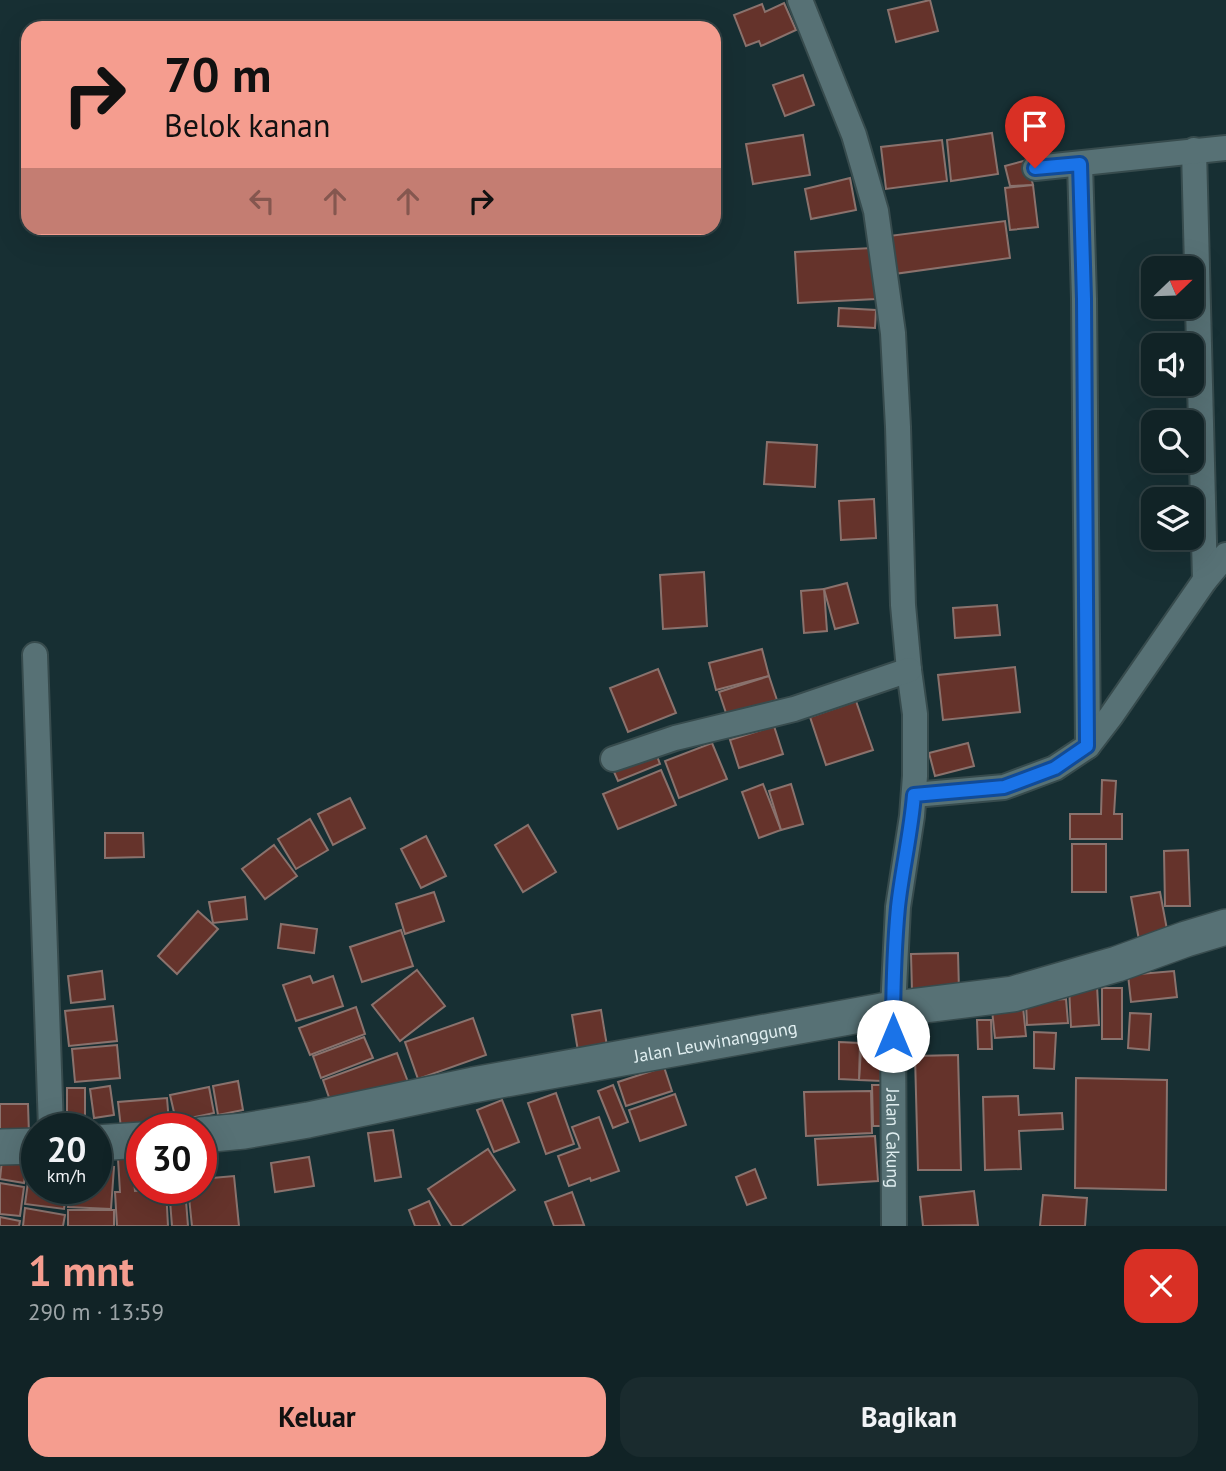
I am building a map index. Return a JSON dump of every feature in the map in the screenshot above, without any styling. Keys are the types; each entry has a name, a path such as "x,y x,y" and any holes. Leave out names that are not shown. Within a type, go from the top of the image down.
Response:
{"main road":[{"name":"Jalan Leuwinanggung","path":"217,1134 308,1121 486,1083 893,1009 1013,993 1117,964 1226,928"},
{"path":"0,1147 21,1146"}],"street":[{"name":"Jalan Cakung","path":"800,0 854,135 876,211 893,333 903,605 915,714 914,795 898,906 893,1009 894,1226"},
{"path":"1035,168 1226,148"},
{"path":"1194,150 1205,580"},
{"path":"1080,164 1084,299 1087,746"},
{"path":"914,795 1004,787 1055,768 1087,746 1111,716 1205,580 1226,555"},
{"path":"35,655 50,1113"},
{"path":"612,759 675,738 794,709 909,670"}],"building":[{"path":"930,0 938,31 896,42 888,10"},
{"path":"784,3 796,30 761,46 759,41 746,46 734,15 762,4 765,12"},
{"path":"803,75 814,105 785,116 773,85"},
{"path":"992,133 998,174 951,181 947,140"},
{"path":"803,135 810,175 753,184 746,144"},
{"path":"942,140 947,181 886,189 881,147"},
{"path":"1027,160 1033,185 1010,186 1005,166"},
{"path":"850,178 856,210 811,219 805,189"},
{"path":"1033,185 1038,227 1010,230 1005,188"},
{"path":"1005,221 1010,258 894,274 889,236"},
{"path":"872,248 876,299 798,303 795,252"},
{"path":"839,308 876,310 875,328 838,326"},
{"path":"767,442 817,445 815,487 764,484"},
{"path":"874,499 876,538 841,540 839,501"},
{"path":"704,572 707,626 663,629 660,575"},
{"path":"847,583 858,623 835,629 824,589"},
{"path":"824,589 827,631 804,633 801,591"},
{"path":"997,605 1000,635 955,638 953,608"},
{"path":"762,649 769,676 716,690 709,663"},
{"path":"1015,667 1020,712 943,720 938,675"},
{"path":"658,669 676,713 628,732 610,688"},
{"path":"769,676 777,700 727,716 719,692"},
{"path":"856,701 873,750 826,765 810,717"},
{"path":"774,726 783,754 739,768 730,740"},
{"path":"712,743 727,779 679,798 665,761"},
{"path":"968,743 974,766 935,776 929,753"},
{"path":"654,748 660,764 618,781 611,765"},
{"path":"661,770 676,805 618,829 603,794"},
{"path":"1102,780 1116,781 1114,814 1122,814 1122,839 1070,839 1070,814 1101,814"},
{"path":"763,784 781,830 759,838 742,792"},
{"path":"791,784 803,824 781,830 769,791"},
{"path":"350,798 365,828 333,845 318,814"},
{"path":"310,819 328,850 296,869 278,839"},
{"path":"528,825 556,872 523,892 495,845"},
{"path":"105,833 143,833 144,857 105,858"},
{"path":"426,836 446,876 421,888 401,849"},
{"path":"1072,844 1106,844 1106,892 1072,892"},
{"path":"274,845 297,876 265,899 242,869"},
{"path":"1188,850 1190,906 1165,906 1164,851"},
{"path":"434,892 444,921 405,934 396,904"},
{"path":"1160,892 1168,935 1139,940 1131,897"},
{"path":"245,897 247,919 213,923 209,902"},
{"path":"198,911 218,929 177,974 158,956"},
{"path":"281,924 317,929 314,953 278,948"},
{"path":"401,930 413,966 362,982 350,947"},
{"path":"958,953 959,991 912,992 911,954"},
{"path":"417,970 445,1006 400,1041 372,1005"},
{"path":"102,971 105,999 71,1003 68,976"},
{"path":"1174,971 1177,997 1131,1002 1128,975"},
{"path":"310,976 313,983 333,976 343,1006 296,1021 283,985"},
{"path":"1097,985 1099,1025 1071,1027 1069,987"},
{"path":"1102,988 1122,988 1122,1039 1102,1039"},
{"path":"1066,999 1068,1023 1027,1025 1026,1002"},
{"path":"113,1006 117,1041 69,1046 65,1011"},
{"path":"356,1007 365,1034 310,1055 299,1028"},
{"path":"1023,1007 1026,1036 995,1038 992,1010"},
{"path":"601,1010 607,1046 578,1051 572,1015"},
{"path":"1130,1013 1151,1014 1149,1050 1128,1048"},
{"path":"473,1018 486,1055 418,1079 405,1042"},
{"path":"977,1020 991,1020 992,1049 978,1049"},
{"path":"1034,1032 1056,1033 1054,1069 1034,1068"},
{"path":"862,1035 884,1036 882,1081 859,1080"},
{"path":"364,1037 373,1058 321,1078 313,1056"},
{"path":"839,1042 860,1043 859,1080 839,1079"},
{"path":"117,1045 120,1078 75,1082 72,1049"},
{"path":"397,1053 408,1082 333,1109 323,1080"},
{"path":"958,1055 961,1170 918,1170 915,1056"},
{"path":"664,1067 672,1091 626,1106 618,1082"},
{"path":"1076,1078 1167,1080 1166,1190 1075,1188"},
{"path":"238,1081 243,1110 218,1115 213,1086"},
{"path":"613,1085 628,1122 613,1128 598,1091"},
{"path":"872,1085 890,1085 890,1126 873,1126"},
{"path":"110,1086 114,1115 93,1113 90,1089"},
{"path":"209,1087 214,1113 174,1113 170,1095"},
{"path":"67,1088 85,1088 85,1113 67,1113"},
{"path":"871,1091 872,1133 806,1136 804,1092"},
{"path":"556,1093 574,1144 546,1154 528,1103"},
{"path":"675,1094 686,1125 640,1141 629,1110"},
{"path":"1018,1096 1019,1115 1062,1113 1063,1129 1019,1131 1021,1169 985,1170 983,1097"},
{"path":"167,1098 168,1113 126,1113 126,1127 121,1128 118,1102"},
{"path":"502,1100 519,1142 494,1152 477,1110"},
{"path":"0,1104 28,1104 28,1113 21,1113 21,1135 0,1135"},
{"path":"599,1117 619,1171 569,1186 558,1156 580,1148 572,1127"},
{"path":"393,1130 401,1177 375,1181 368,1133"},
{"path":"875,1136 878,1181 818,1185 815,1139"},
{"path":"488,1149 515,1190 461,1226 452,1226 428,1189"},
{"path":"309,1157 314,1186 275,1192 271,1163"},
{"path":"126,1158 126,1204 167,1204 168,1226 117,1226 115,1192 120,1192 118,1159"},
{"path":"2,1160 21,1164 21,1182 0,1179"},
{"path":"755,1169 766,1198 747,1205 736,1177"},
{"path":"234,1176 239,1226 192,1226 190,1204 217,1204 217,1178"},
{"path":"0,1183 21,1186 20,1216 0,1214"},
{"path":"974,1191 978,1225 923,1226 920,1197"},
{"path":"572,1192 584,1225 554,1226 545,1202"},
{"path":"1043,1195 1087,1198 1085,1226 1040,1226"},
{"path":"429,1201 440,1226 415,1226 409,1210"},
{"path":"25,1204 65,1204 64,1209"},
{"path":"68,1204 111,1204 111,1209 68,1207"},
{"path":"170,1204 186,1204 188,1226 172,1226"},
{"path":"25,1208 65,1215 63,1226 23,1226"},
{"path":"68,1210 114,1210 114,1226 68,1226"},
{"path":"0,1217 20,1221 19,1226 0,1226"}],"route":[{"path":"893,1036 898,906 914,795 1004,787 1055,768 1087,746 1084,299 1080,164 1035,168"}]}
